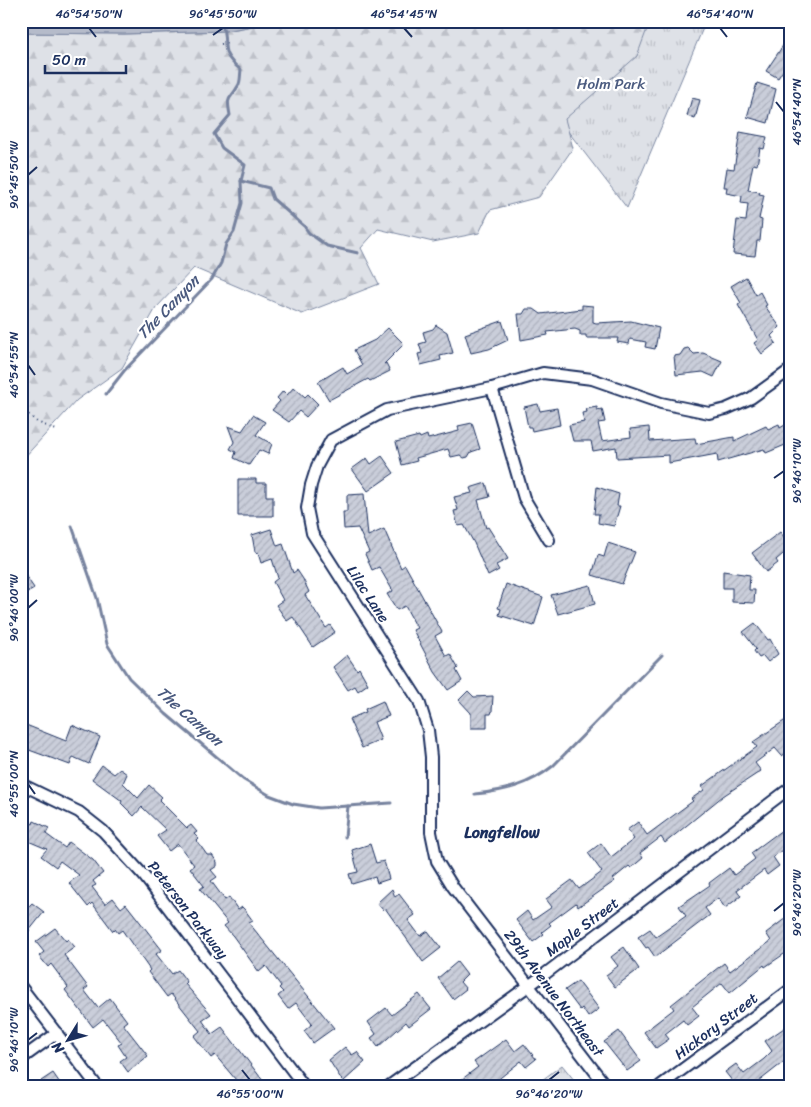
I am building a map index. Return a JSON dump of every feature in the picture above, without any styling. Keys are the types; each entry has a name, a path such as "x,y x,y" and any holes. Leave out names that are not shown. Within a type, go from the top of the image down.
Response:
{"street":[{"name":"Lilac Lane","path":"478,919 453,887 437,861 431,832 431,758 428,730 419,701 312,533 307,508 316,466 332,440 387,410 492,388 543,373 592,379 662,403 709,413 726,410 751,398 790,370"},
{"path":"492,388 524,498 548,540"},
{"name":"Peterson Parkway","path":"21,784 71,808 103,831 144,876 304,1086"},
{"name":"Maple Street","path":"389,1086 528,986 790,788"},
{"name":"29th Avenue Northeast","path":"478,919 606,1086"},
{"path":"21,987 98,1086"},
{"name":"Hickory Street","path":"660,1086 790,990"},
{"path":"21,1060 56,1033"}],"path":[{"path":"221,44 229,43"},
{"path":"21,408 37,422 56,430"}],"green space":[{"path":"281,21 650,21 637,56 565,119 573,148 539,197 490,210 479,233 433,242 378,229 361,248 379,284 302,314 194,268 156,308 122,368 77,400 21,461 21,33 124,34 225,31"},
{"name":"Holm Park","path":"483,21 706,21 627,208"},
{"path":"562,1065 579,1086 534,1086"}],"water":[{"path":"21,21 281,21 225,31 124,34 21,33"}],"building":[{"path":"790,35 790,73 784,69 778,78 766,71"},
{"path":"757,83 776,89 768,123 747,117"},
{"path":"692,98 700,100 695,119 687,116"},
{"path":"740,132 767,137 764,149 760,148 757,165 753,164 748,190 760,192 759,194 764,195 759,219 762,220 760,241 757,241 755,256 733,254 737,220 746,221 748,204 741,203 742,196 726,193 727,187 724,187 727,168 734,169"},
{"path":"746,277 756,295 760,292 767,305 765,306 780,327 771,336 776,343 762,354 754,343 758,340 738,305 741,303 731,286"},
{"path":"582,305 593,306 593,322 596,323 631,321 659,328 655,349 645,347 646,342 630,339 629,344 617,342 618,338 586,338 586,335 580,335 580,331 575,329 547,332 548,335 521,340 518,314 523,314 526,309 534,309 541,314 582,309"},
{"path":"502,321 508,340 489,349 471,353 465,334"},
{"path":"436,325 447,332 453,353 440,356 441,360 421,365 418,354 422,353 419,344 426,342 423,332 433,329"},
{"path":"388,328 404,344 384,364 386,363 390,371 370,381 368,379 329,400 318,382 343,367 347,374 362,365 354,350 375,340"},
{"path":"688,348 694,354 703,353 722,361 714,377 703,372 676,375 674,356 680,355 684,349"},
{"path":"294,387 305,397 308,394 318,404 306,417 299,411 289,422 272,410 280,401 277,398 283,391 287,395"},
{"path":"538,404 540,411 557,408 560,425 532,431 531,427 528,427 524,407"},
{"path":"597,407 597,410 602,409 605,422 598,423 602,441 631,437 630,429 649,427 650,441 695,438 696,444 734,437 734,441 766,426 768,429 779,424 780,428 785,425 790,436 790,443 766,453 764,449 718,462 717,454 669,463 669,455 617,458 616,447 593,451 591,441 573,441 569,425 584,422 582,413 587,412 586,409"},
{"path":"253,415 265,422 256,435 272,444 268,454 259,450 249,465 234,458 236,452 230,449 234,442 228,426 242,431"},
{"path":"472,423 480,449 471,452 468,457 464,458 460,455 451,457 448,449 416,458 417,461 402,465 396,442 427,435 428,439 459,431 458,426"},
{"path":"382,456 394,473 368,491 352,469 367,458 371,464"},
{"path":"238,479 256,479 256,483 266,483 266,496 273,496 273,516 238,516"},
{"path":"486,483 490,497 478,500 486,528 488,527 508,559 496,565 499,570 488,576 464,525 458,526 454,511 458,510 454,497 472,493 470,488"},
{"path":"597,487 619,494 617,506 620,506 614,526 598,523 599,514 594,514"},
{"path":"364,494 368,536 384,529 401,568 405,565 442,632 435,636 446,656 450,654 458,668 456,670 462,681 448,690 435,672 413,630 417,628 405,606 397,610 387,594 393,591 379,567 372,570 365,554 369,552 358,528 344,529 343,512 347,512 347,495"},
{"path":"271,529 277,546 283,544 293,573 297,570 303,579 309,592 305,595 326,628 330,625 335,632 313,647 293,617 287,621 276,605 283,600 273,582 278,578 272,559 261,563 258,553 255,552 252,535"},
{"path":"780,532 790,544 790,548 776,560 778,563 766,572 752,553"},
{"path":"608,543 635,552 622,584 592,575 598,555 604,557"},
{"path":"21,569 34,588 21,596"},
{"path":"723,571 750,575 749,590 755,590 754,603 732,602 732,588 723,588"},
{"path":"506,584 543,597 534,626 499,615 501,609 498,608"},
{"path":"590,585 595,604 558,614 551,595"},
{"path":"755,623 768,640 770,639 778,654 768,662 763,656 759,658 754,651 756,649 743,632"},
{"path":"347,655 357,670 359,668 368,684 358,691 355,686 348,690 333,667"},
{"path":"468,691 474,697 493,696 491,714 487,714 487,728 471,728 471,713 459,700"},
{"path":"383,701 389,716 374,722 381,740 362,748 349,719 366,712 365,709"},
{"path":"790,717 790,750 782,756 775,748 755,763 761,771 723,796 665,843 661,837 640,853 643,858 631,868 629,866 613,879 615,881 578,907 576,903 549,923 551,925 542,932 544,934 533,942 516,920 527,911 533,920 552,907 546,899 572,880 579,889 602,872 588,853 601,843 611,857 634,839 627,830 638,822 647,835 693,801 691,799 704,790 702,786 757,747 753,742"},
{"path":"26,725 66,741 72,725 100,737 89,764 73,757 70,765 21,747 21,737"},
{"path":"102,765 114,774 120,769 127,774 123,783 138,798 149,785 162,797 159,800 187,828 191,825 197,832 194,834 199,839 197,841 207,855 212,855 217,862 217,866 211,870 217,877 211,881 225,900 229,897 238,910 242,907 245,910 253,921 249,923 334,1028 313,1043 304,1031 312,1024 296,1003 288,1009 278,996 283,992 279,988 281,986 266,966 259,972 224,926 228,923 200,889 204,886 190,868 194,865 178,844 169,851 157,836 166,830 142,807 134,816 121,803 122,801 92,779"},
{"path":"21,819 33,824 34,821 49,828 46,834 65,848 69,842 93,860 103,873 93,881 96,885 92,887 105,904 113,898 121,908 126,904 162,950 156,954 172,974 178,970 187,982 185,984 211,1014 202,1020 212,1034 222,1027 267,1086 241,1086 215,1055 211,1058 194,1036 200,1031 171,994 167,997 148,972 150,970 122,930 118,933 115,929 113,931 92,903 88,907 69,883 79,875 60,861 56,867 41,856 47,849 21,838"},
{"path":"790,824 790,844 773,857 779,866 767,875 764,870 737,890 741,896 725,908 718,898 705,908 710,915 655,957 648,947 646,948 638,937 650,929 656,937 686,916 679,906 710,885 709,883 729,868 734,875 755,859 751,853"},
{"path":"370,844 376,863 384,861 389,879 377,883 375,877 352,884 349,874 358,872 352,850"},
{"path":"392,889 395,897 399,894 415,915 408,920 420,936 428,931 441,948 423,962 385,908 383,910 377,903"},
{"path":"21,902 28,907 32,903 44,912 21,941"},
{"path":"790,915 790,950 765,967 764,965 730,993 722,983 692,1007 699,1016 687,1025 683,1020 665,1034 669,1039 656,1048 644,1032 674,1009 671,1005 724,963 730,971 771,941 766,933"},
{"path":"55,928 66,941 68,939 75,947 64,955 88,987 84,990 98,1008 110,998 127,1021 123,1024 148,1056 128,1072 120,1061 126,1057 118,1045 122,1043 103,1019 93,1027 65,990 68,987 51,964 48,967 39,956 44,952 36,942"},
{"path":"624,947 639,969 615,987 606,975 618,966 611,957"},
{"path":"457,962 467,975 460,982 466,989 453,999 438,978"},
{"path":"578,981 599,1009 588,1017 582,1008 580,1010 565,990"},
{"path":"419,994 431,1009 409,1026 406,1022 378,1047 371,1038 376,1034 368,1022 386,1008 392,1015"},
{"path":"790,1024 790,1057 753,1086 739,1086 735,1081 733,1082 725,1072 736,1064 744,1074 772,1051 765,1041"},
{"path":"619,1031 641,1061 627,1071 604,1042"},
{"path":"506,1039 515,1051 524,1044 536,1059 526,1067 521,1061 490,1086 453,1086 478,1067 474,1062"},
{"path":"345,1047 352,1055 357,1052 365,1062 343,1082 329,1060"},
{"path":"53,1073 62,1086 46,1086 41,1081"}],"waterway":[{"name":"The Canyon","path":"106,394 124,371 212,279 221,263 226,244 234,232 242,203 241,181 245,165 222,148 214,134 230,115 228,104 239,84 241,70 233,63 226,52 221,21"},
{"path":"241,181 269,188 273,199 304,226 309,233 327,246 358,253"},
{"name":"The Canyon","path":"72,526 97,598 107,644 129,678 166,714 244,780 269,795 293,804 319,808 391,803"},
{"path":"475,794 516,786 544,773 662,655"},
{"path":"345,837 348,806"}],"district":[{"name":"Longfellow","path":"502,832"}]}
